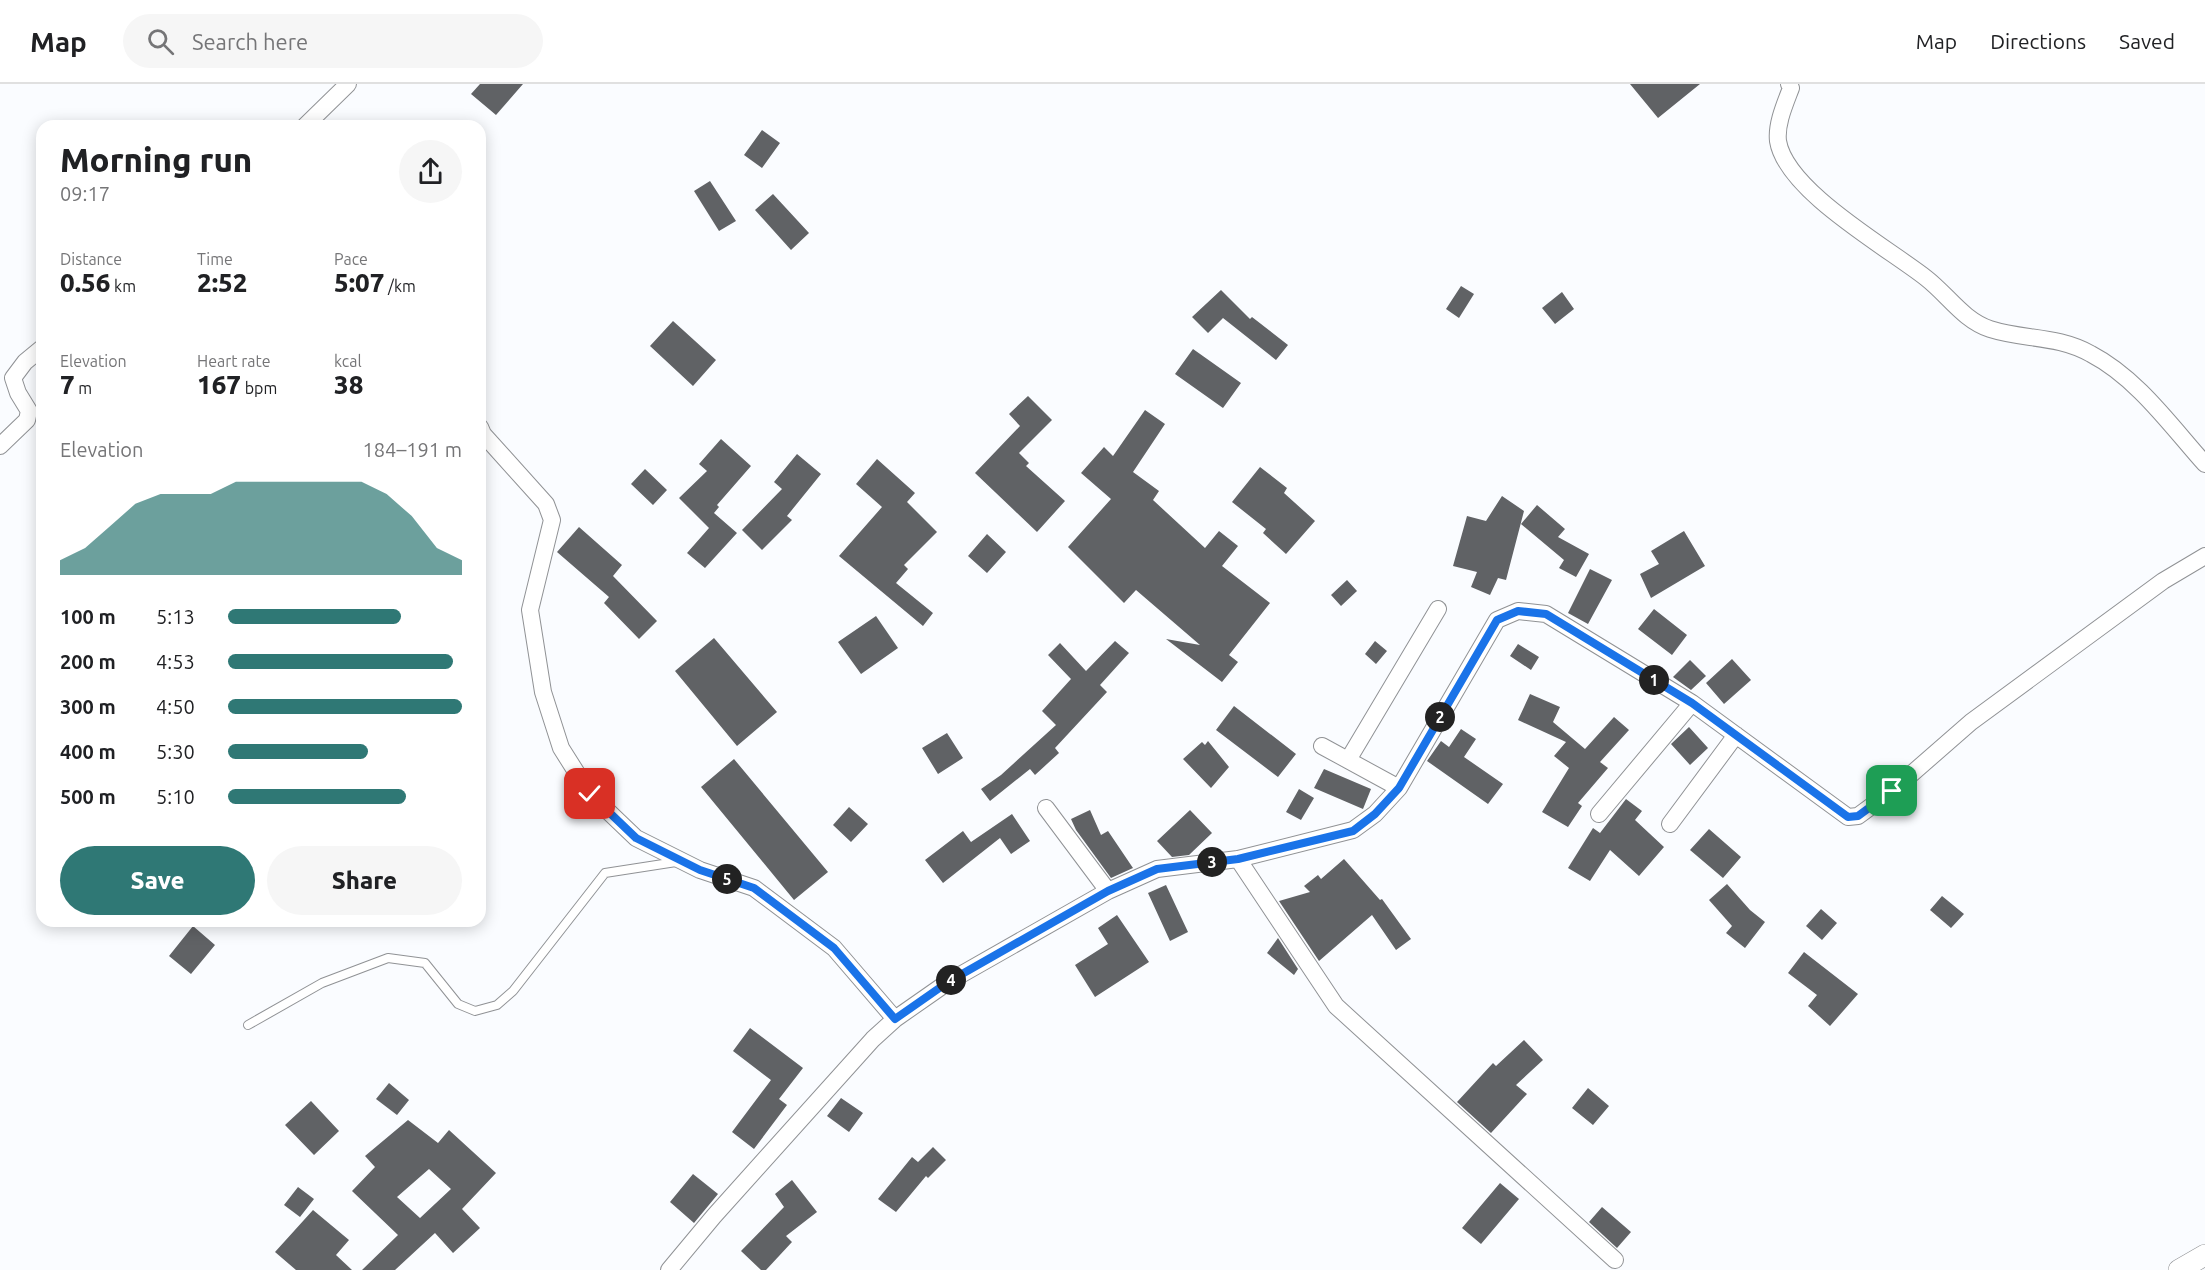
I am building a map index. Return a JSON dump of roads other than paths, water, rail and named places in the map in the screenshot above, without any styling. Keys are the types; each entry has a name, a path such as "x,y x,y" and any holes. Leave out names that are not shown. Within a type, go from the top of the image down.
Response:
{"street":[{"path":"311,120 348,84"},
{"path":"1789,84 1791,88 1779,123 1778,142 1791,168 1808,188 1848,223 1898,256 1939,288 1965,316 1990,329 2056,339 2092,354 2130,382 2205,464"},
{"path":"0,446 27,420 29,411 18,393 13,378 25,362 36,353"},
{"path":"486,437 546,504 552,520 530,610 543,692 561,748 590,794 636,838 700,870 754,888 834,948 895,1019"},
{"path":"669,1270 873,1039 895,1019 948,982 1108,891 1157,869 1238,859 1353,831 1375,814 1399,788 1497,620 1518,611 1546,614 1692,703 1839,813 1848,817 1858,816 1892,791 1971,722 2163,581 2205,556"},
{"path":"1348,760 1438,609"},
{"path":"1599,814 1692,703"},
{"path":"1670,824 1736,735"},
{"path":"1322,746 1399,788"},
{"path":"1046,808 1108,891"},
{"path":"1238,859 1336,1006 1615,1260"},
{"path":"2179,1270 2205,1256"}],"lane":[{"path":"248,1025 322,982 388,958 425,963 458,1004 475,1011 497,1005 513,991 605,873 683,861"}]}
